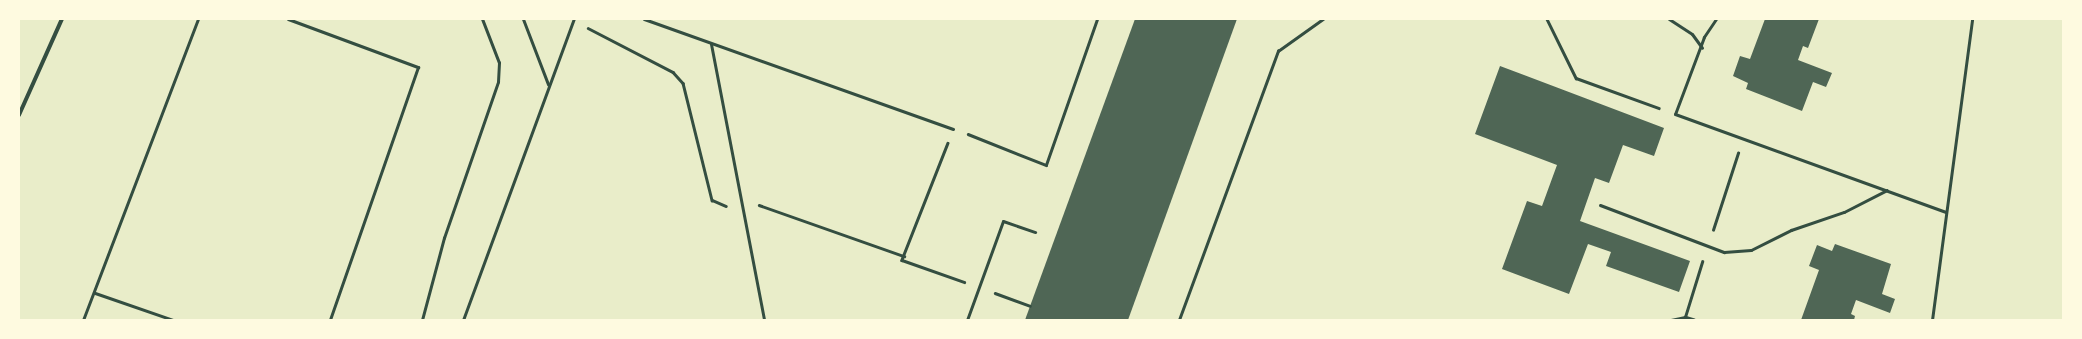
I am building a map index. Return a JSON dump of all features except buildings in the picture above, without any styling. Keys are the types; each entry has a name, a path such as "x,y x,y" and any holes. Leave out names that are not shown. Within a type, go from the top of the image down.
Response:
{"street":[{"path":"19,115 62,19"}],"lane":[{"path":"83,320 95,294 198,19"},
{"path":"288,19 418,66 330,320"},
{"path":"522,19 548,84"},
{"path":"463,320 548,84 574,19"},
{"path":"644,19 953,129"},
{"path":"1669,19 1692,34 1702,48"},
{"path":"1716,19 1708,28 1702,48 1675,114 1946,212"},
{"path":"1932,320 1972,19"},
{"path":"711,44 764,320"},
{"path":"1600,205 1724,252 1751,250 1791,230 1844,212 1887,190"},
{"path":"967,320 1003,221 1035,232"},
{"path":"95,294 173,320"}],"path":[{"path":"422,320 444,238 498,82 499,63 482,19"},
{"path":"972,285 902,260 953,129 1046,164 1097,19"},
{"path":"1179,320 1278,51 1323,19"},
{"path":"1547,19 1576,78 1675,114"},
{"path":"987,290 1030,306"},
{"path":"1671,320 1685,317"}]}
